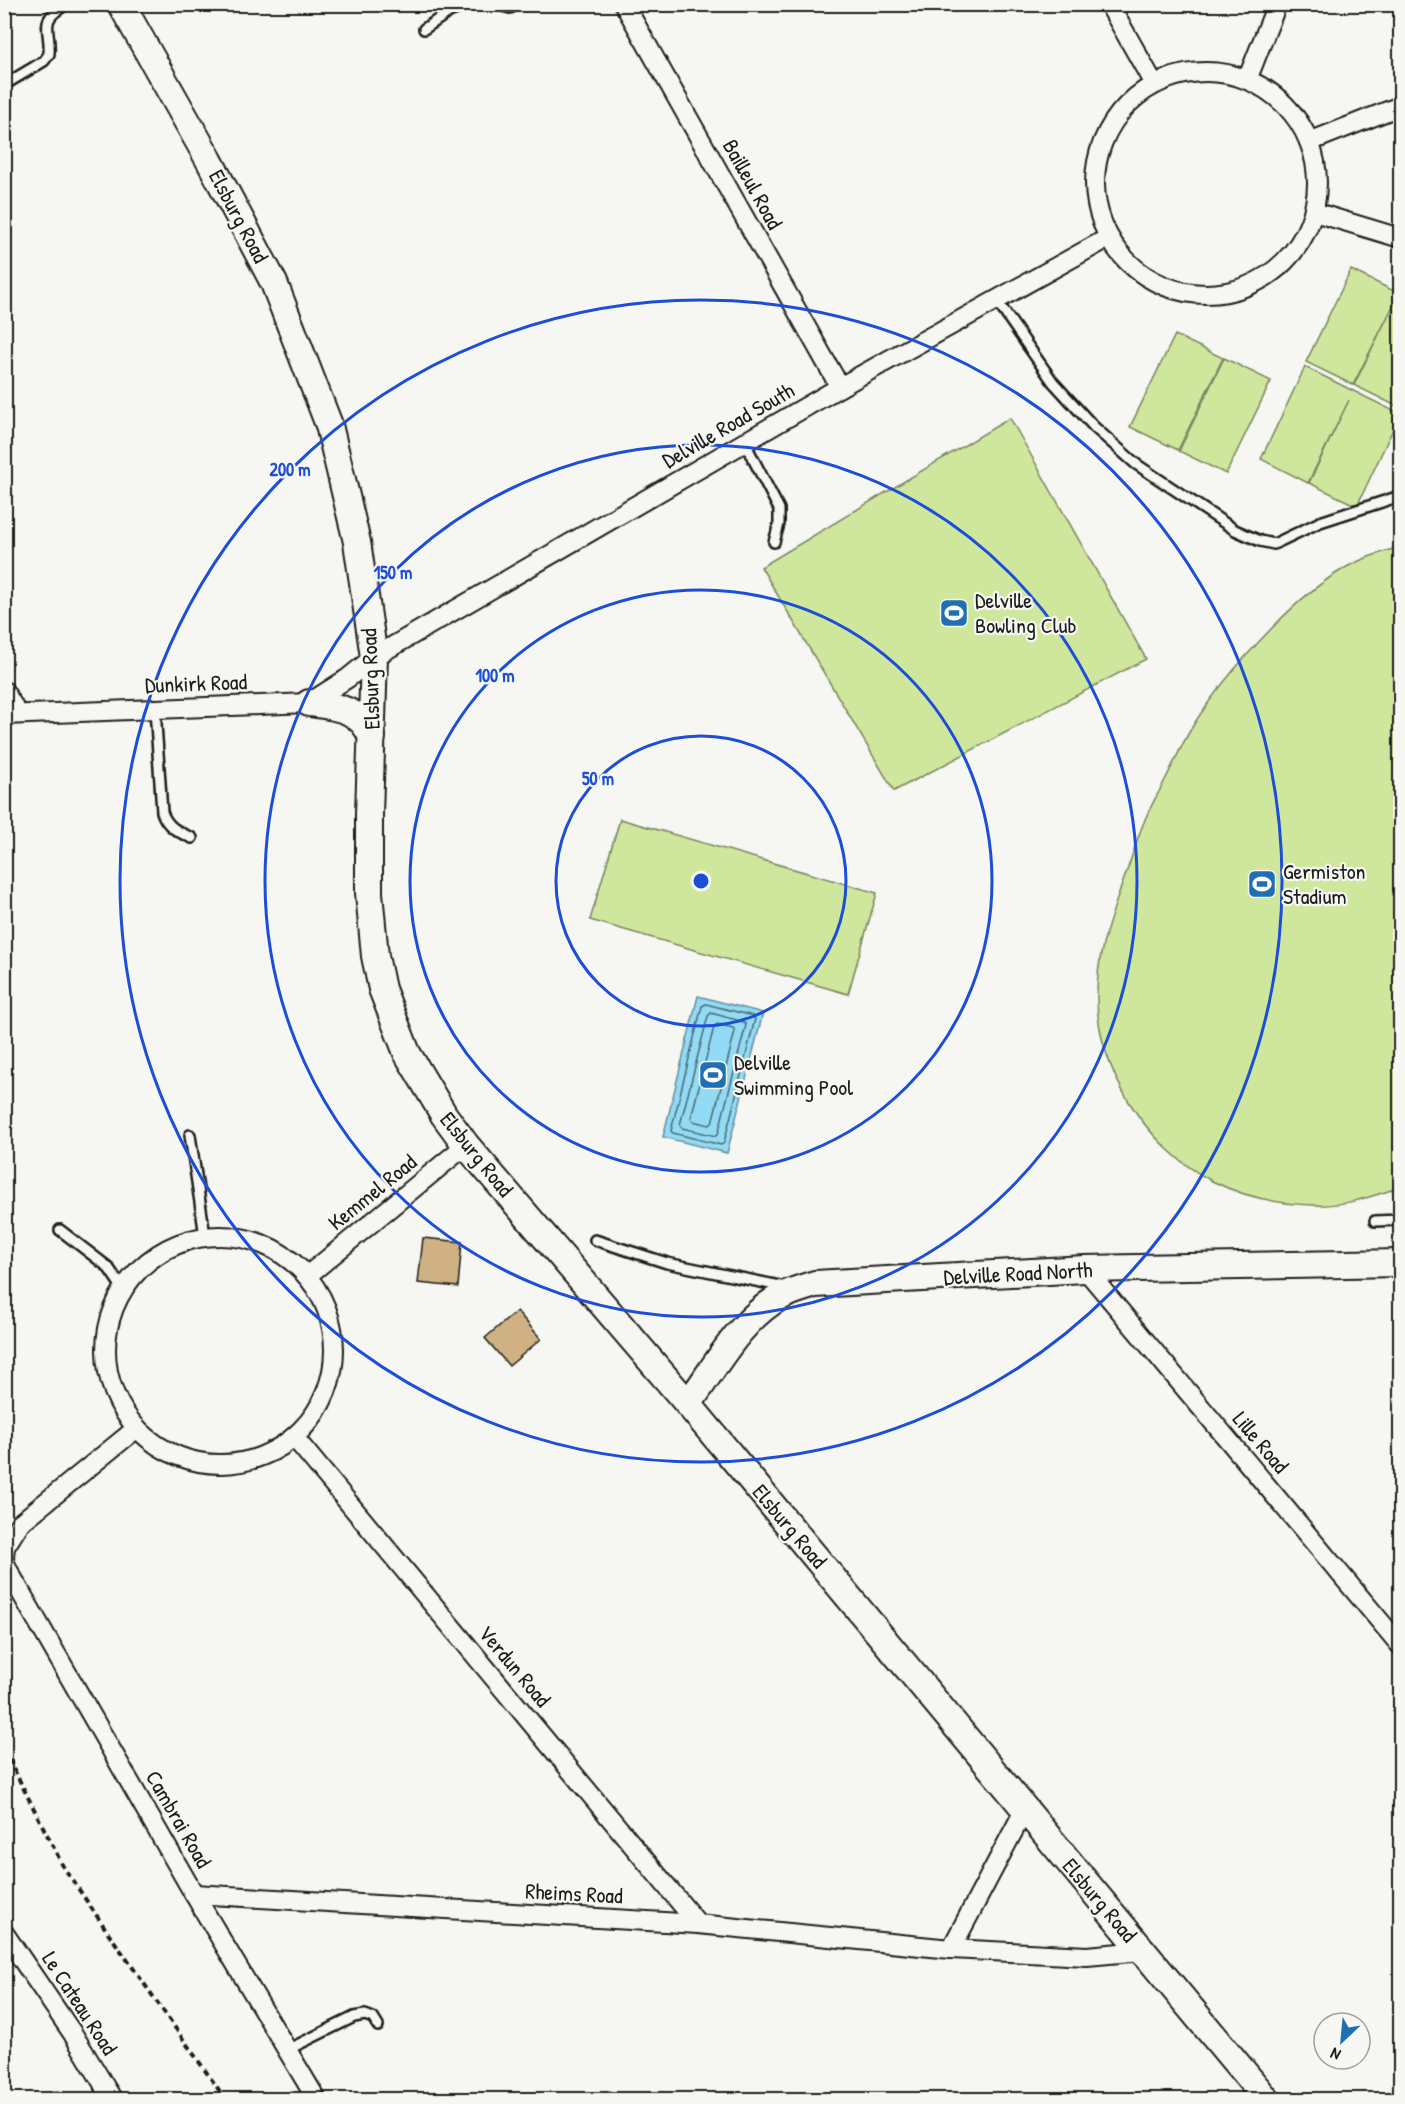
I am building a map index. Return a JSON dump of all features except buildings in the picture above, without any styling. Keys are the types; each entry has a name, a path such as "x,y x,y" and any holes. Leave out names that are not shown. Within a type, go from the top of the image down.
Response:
{"main road":[{"name":"Elsburg Road","path":"121,4 241,219 274,283 329,425 357,542 374,657 369,893 375,956 382,989 407,1053 444,1115 466,1145 688,1404 1267,2100"},
{"path":"309,703 350,711 367,725 372,737"},
{"name":"Delville Road North","path":"688,1404 736,1337 750,1322 778,1298 815,1284 1085,1269 1401,1263"}],"street":[{"name":"Bailleul Road","path":"624,4 840,387"},
{"path":"1109,4 1154,84"},
{"path":"1247,80 1277,4"},
{"path":"1200,72 1224,73 1247,80 1267,90 1284,104 1299,122 1314,155 1317,177 1314,212 1300,242 1279,267 1262,280 1241,289 1220,294 1187,292 1155,283 1129,263 1108,238 1099,217 1095,195 1094,173 1098,151 1107,130 1119,112 1135,96 1154,84 1176,75 1200,72"},
{"path":"1309,142 1401,106"},
{"path":"1314,212 1401,238"},
{"name":"Delville Road South","path":"374,657 840,387 1108,238"},
{"path":"309,703 348,678 374,657"},
{"path":"4,691 11,715"},
{"name":"Dunkirk Road","path":"11,715 309,703"},
{"name":"Kemmel Road","path":"307,1276 466,1145"},
{"path":"205,1236 230,1236 255,1241 278,1251 298,1266 325,1303 332,1323 335,1344 334,1365 329,1386 321,1405 309,1422 277,1450 236,1463 214,1464 192,1460 172,1453 153,1442 137,1428 122,1408 111,1385 106,1361 106,1336 112,1311 123,1289 138,1269 158,1253 180,1242 205,1236"},
{"name":"Lille Road","path":"1085,1269 1401,1645"},
{"name":"Cambrai Road","path":"137,1428 20,1523 5,1547 4,1558 8,1570 194,1894 317,2100"},
{"name":"Verdun Road","path":"294,1437 698,1924"},
{"path":"951,1948 1025,1809"},
{"name":"Rheims Road","path":"194,1894 698,1924 951,1948 1087,1956 1142,1951"},
{"name":"Le Cateau Road","path":"4,1933 73,2034 113,2100"}],"lane":[{"path":"4,85 44,61 49,54 46,27 48,18 67,4"},
{"path":"424,29 449,12 471,4"},
{"path":"496,4 510,8 519,4"},
{"path":"996,300 1053,382 1094,427 1136,464 1235,530 1260,541 1274,544 1320,522 1401,496"},
{"path":"745,442 779,509 779,524 774,542"},
{"path":"155,709 162,812 165,821 178,832 192,838"},
{"path":"190,1136 205,1236"},
{"path":"1375,1221 1401,1220"},
{"path":"60,1230 108,1267 123,1289"},
{"path":"595,1240 668,1263 796,1290"},
{"path":"287,2050 354,2017 365,2015 373,2018 378,2026"}],"path":[{"path":"4,1750 63,1866 226,2100"}],"green space":[{"path":"1351,270 1400,294 1400,408 1354,385 1395,302 1353,385 1306,362"},
{"path":"1175,335 1223,358 1178,450 1130,427"},
{"path":"1224,358 1271,381 1226,474 1179,451"},
{"path":"1305,367 1400,414 1357,506 1309,483 1349,400 1308,483 1261,459"},
{"name":"Delville Bowling Club","path":"1010,418 1146,659 894,791 761,567"},
{"name":"Germiston Stadium","path":"1400,547 1400,1187 1358,1200 1324,1205 1261,1199 1224,1187 1188,1167 1166,1148 1130,1103 1105,1050 1099,1023 1097,995 1099,964 1105,936 1138,836 1187,735 1209,702 1228,676 1261,640 1315,588 1352,564"},
{"path":"620,819 877,893 848,994 590,920"}],"water":[{"name":"Delville Swimming Pool","path":"698,996 763,1013 727,1153 663,1137"}],"place":[{"name":"Delville Bowling Club","path":"954,613"},
{"name":"Germiston Stadium","path":"1262,884"},
{"name":"Delville Swimming Pool","path":"713,1075"}]}
